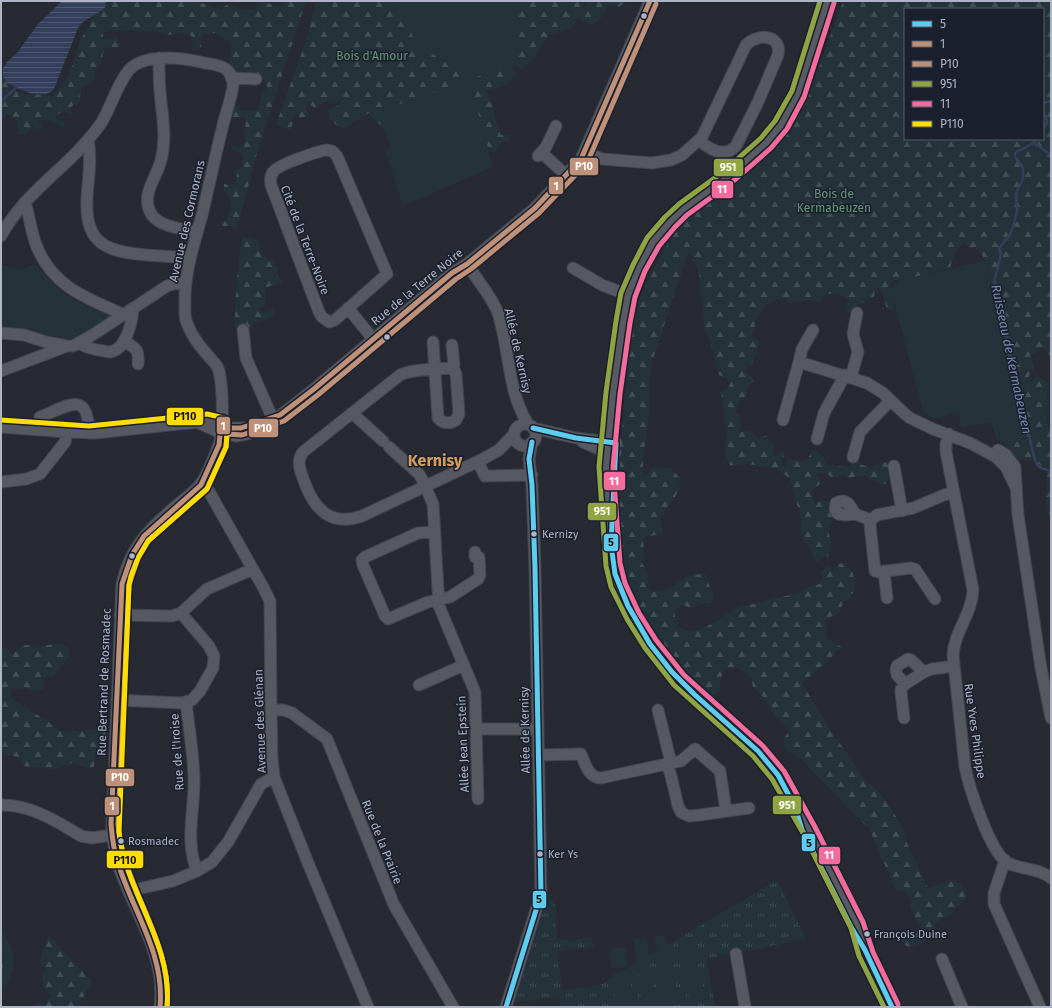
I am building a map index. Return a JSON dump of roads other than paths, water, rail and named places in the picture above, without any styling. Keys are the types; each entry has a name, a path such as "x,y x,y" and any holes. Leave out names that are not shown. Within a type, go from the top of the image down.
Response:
{"main road":[{"path":"610,536 611,448 609,427 620,337 628,295 636,273 648,249 666,226 683,210 748,159 766,143 782,124 798,94 827,1"},
{"path":"620,337 620,387 611,448 606,467 610,536 613,564 618,585 633,616 650,644 679,680 758,751 778,775 795,807 802,830 851,927 865,950 892,1007"}],"street":[{"name":"Rue de la Terre Noire","path":"221,429 239,432 259,426 268,426 276,416 314,389 452,273 467,264 535,208 580,161 585,152 650,1"},
{"path":"585,152 602,159 659,163 672,160 682,155 699,140 706,130 746,44 758,37 767,37 774,41 778,47 778,55 738,144 730,151 721,152 712,150 699,140"},
{"path":"159,58 159,85 164,141 161,160 149,188 147,203 152,215 161,222 197,232"},
{"path":"1,236 11,219 25,202 88,140 102,121 128,71 139,63 159,58 190,60 225,69 231,78 256,79"},
{"name":"Avenue des Cormorans","path":"221,429 221,387 219,371 216,364 194,337 186,322 185,283 232,92 233,85 231,78"},
{"path":"556,126 540,154 566,175"},
{"path":"88,140 90,157 87,209 90,228 96,239 103,245 124,253 190,258"},
{"name":"Cité de la Terre-Noire","path":"326,150 332,151 337,156 387,274 348,308 331,322 327,322 322,317 297,258 271,186 271,174 278,167 326,150"},
{"path":"25,202 37,247 41,257 53,275 66,286 82,296 129,312"},
{"name":"Allée de Kernisy","path":"467,264 489,296 497,312 525,435 532,476 541,894 508,1002"},
{"path":"573,268 602,285 628,295"},
{"path":"1,333 31,337 46,342 73,346 129,312 171,284 185,283"},
{"path":"348,308 373,339"},
{"path":"80,343 89,348 111,352 116,349 124,341 130,328 129,312"},
{"path":"817,439 824,413 848,376 858,352 853,334 857,313"},
{"path":"243,330 246,358 276,416"},
{"path":"783,420 802,349 813,330"},
{"path":"124,341 136,348 139,352 138,364"},
{"path":"433,342 438,418 445,423 450,423 456,420 459,414 456,374 453,368 452,345"},
{"path":"1,371 67,346"},
{"path":"799,362 848,376 872,385 910,418 933,429 970,442 1009,465 1016,472 1018,514 1041,668 1051,718"},
{"path":"453,368 405,372 303,452 298,459 301,474 308,494 318,508 334,518 346,520 356,519 481,460 525,435 550,432 611,448"},
{"path":"853,457 860,432 890,400"},
{"path":"40,417 74,404 80,404 84,406 87,413 89,433"},
{"name":"Allée Jean Epstein","path":"352,413 416,470 426,486 434,508 438,599 442,613 475,692 478,799"},
{"path":"1,427 89,433 207,421 221,429"},
{"path":"592,443 609,427"},
{"name":"Rue Bertrand de Rosmadec","path":"160,1007 160,980 157,965 147,932 118,863 112,835 111,812 123,578 136,546 149,530 199,487 219,445 221,429"},
{"path":"1,482 26,479 40,474 65,442 67,432"},
{"name":"Rue Yves Philippe","path":"949,434 946,444 946,452 973,590 970,606 953,648 965,767 969,784 986,828 997,851 1005,860"},
{"path":"592,443 602,457 606,467"},
{"path":"480,466 485,476 532,476"},
{"path":"894,466 902,510"},
{"name":"Avenue des Glénan","path":"202,482 208,488 266,593 270,606 272,758 274,777 368,1007"},
{"path":"935,599 915,568 876,572 870,529 871,520 877,515 902,510 954,492"},
{"path":"855,514 871,520"},
{"path":"435,532 422,532 414,534 365,557 362,562 385,616 388,618 428,602 447,598 456,594 479,578 479,557 475,557 475,552"},
{"path":"120,615 172,616 181,613 206,589 253,569"},
{"path":"884,571 887,598"},
{"path":"117,700 186,702 194,698 204,685 213,668 214,656 209,646 181,613"},
{"path":"904,684 897,675 896,670 897,666 908,659 924,672"},
{"path":"419,685 464,666"},
{"path":"904,718 901,690 904,684 932,669 954,666"},
{"name":"Rue de l'Iroise","path":"186,702 194,775 190,828 191,850 197,871"},
{"name":"Rue de la Prairie","path":"271,710 283,710 292,713 327,739 394,905 453,1007"},
{"path":"658,710 681,812 689,816 750,808"},
{"path":"477,729 537,729"},
{"path":"538,755 581,754 591,775 597,778 669,764 684,759 695,749 720,771 726,811"},
{"path":"129,891 165,884 208,865 218,856 228,842 261,784 274,777"},
{"path":"1,805 19,806 39,812 86,838 112,835"},
{"path":"1040,1007 994,904 994,892 1005,860 1011,864 1039,871 1051,878"},
{"path":"736,954 745,1007"},
{"path":"942,959 962,1007"}],"water":[{"path":"62,1 106,1 106,5 104,9 83,22 78,28 54,89 49,93 31,93 7,83 3,76 3,68 7,62 17,53 38,24"}],"waterway":[{"path":"1,101 18,86"},
{"name":"Ruisseau de Kermabeuzen","path":"1044,103 1051,101"},
{"name":"Ruisseau de Kermabeuzen","path":"1044,114 1047,121 1044,127"},
{"name":"Ruisseau de Kermabeuzen","path":"1036,140 1015,153 1015,157 1023,168 1023,179 1016,193 1017,211 1013,227 1010,235 999,248 1001,254 994,283 1034,457 1036,463 1040,467 1051,471"},
{"path":"1034,143 1051,155"}],"place":[{"name":"Kernizy","path":"534,534"},
{"name":"Rosmadec","path":"121,841"},
{"name":"Ker Ys","path":"540,854"},
{"name":"François Duine","path":"867,934"}],"district":[{"name":"Kernisy","path":"435,460"}],"park label":[{"name":"Bois d'Amour","path":"372,56"},
{"name":"Bois de Kermabeuzen","path":"834,201"}]}
